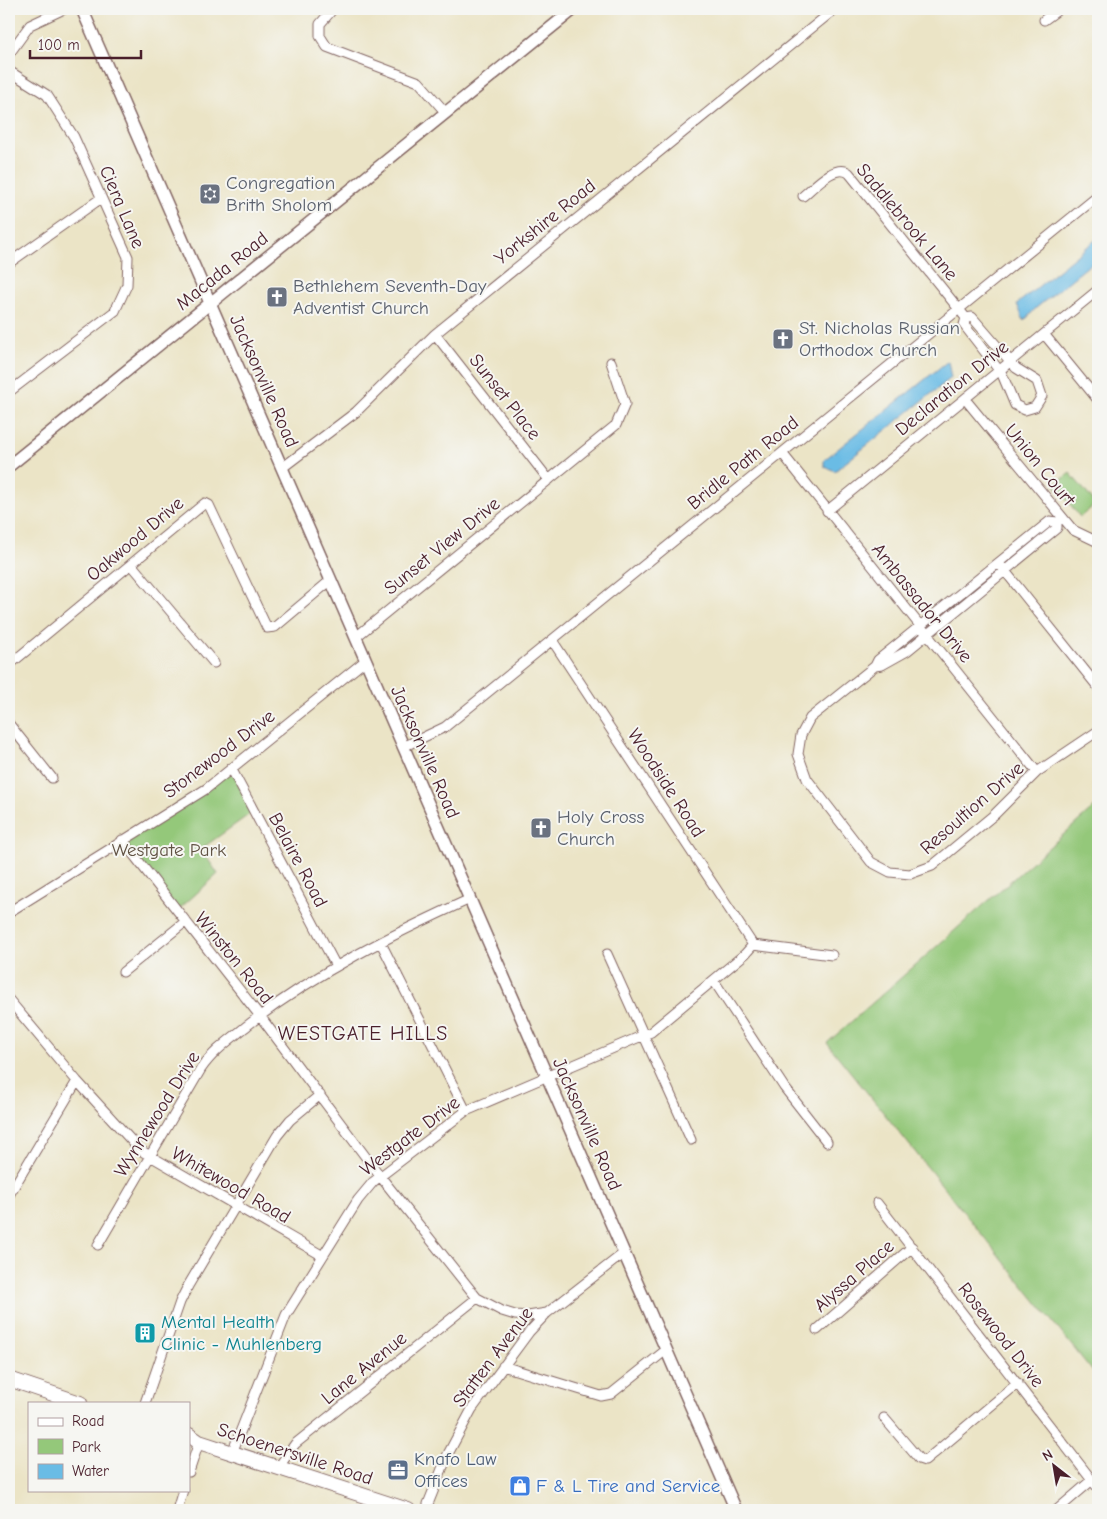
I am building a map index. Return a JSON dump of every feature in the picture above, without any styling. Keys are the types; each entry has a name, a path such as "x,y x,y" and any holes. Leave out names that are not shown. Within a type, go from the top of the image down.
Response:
{"main road":[{"path":"9,1379 77,1402"},
{"name":"Schoenersville Road","path":"192,1440 408,1510"}],"street":[{"path":"9,54 30,25 64,9"},
{"name":"Jacksonville Road","path":"82,9 736,1510"},
{"path":"333,9 320,24 320,36 327,47 415,81 446,112"},
{"name":"Macada Road","path":"9,466 574,9"},
{"name":"Yorkshire Road","path":"282,468 356,412 434,334 835,9"},
{"path":"1044,20 1059,9"},
{"name":"Ciera Lane","path":"9,71 47,96 74,137 100,199 128,257 128,285 115,312 9,392"},
{"name":"Saddlebrook Lane","path":"803,196 835,171 846,171 959,310"},
{"name":"Bridle Path Road","path":"404,746 445,726 1098,196"},
{"path":"9,263 100,199"},
{"name":"Declaration Drive","path":"827,511 1098,290"},
{"path":"959,310 966,318"},
{"path":"972,317 1010,362 1037,381 1042,399 1035,407 1024,410 1015,405 999,370 964,324 966,318 972,317"},
{"name":"Sunset Place","path":"434,334 550,480"},
{"path":"1044,334 1098,400"},
{"name":"Sunset View Drive","path":"356,637 616,425 622,415 625,404 611,362"},
{"name":"Union Court","path":"965,398 1060,520 1076,534 1098,542"},
{"name":"Ambassador Drive","path":"782,453 1037,772"},
{"name":"Oakwood Drive","path":"9,665 205,503 209,505 267,628 275,626 331,580"},
{"name":"Resoultion Drive","path":"875,666 878,660 998,562 1050,521 1060,520 1057,528 926,634 896,657 875,666 810,718 801,735 798,750 800,763 807,779 874,865 890,872 902,874 921,871 932,866 988,821 1037,772 1098,731"},
{"path":"998,562 1098,687"},
{"path":"131,564 214,663"},
{"name":"Woodside Road","path":"552,640 753,945"},
{"name":"Stonewood Drive","path":"9,912 206,789 366,660"},
{"path":"9,724 52,778"},
{"name":"Belaire Road","path":"231,768 336,966"},
{"name":"Winston Road","path":"122,840 260,1016 380,1176 477,1298 502,1311 515,1315 528,1316 547,1313"},
{"name":"Wynnewood Drive","path":"98,1245 205,1062 218,1049 260,1016 336,966 470,899"},
{"path":"123,972 185,922"},
{"path":"381,943 466,1111"},
{"path":"753,945 832,955"},
{"name":"Westgate Drive","path":"232,1453 278,1333 358,1200 380,1176 466,1111 645,1035 665,1022 745,954 753,945"},
{"path":"607,954 691,1140"},
{"path":"714,981 784,1086 827,1142"},
{"name":"Whitewood Road","path":"9,1000 76,1080 131,1141 149,1156 323,1256"},
{"path":"9,1195 76,1080"},
{"path":"144,1402 180,1302 282,1128 320,1095"},
{"name":"Rosewood Drive","path":"877,1203 1095,1484"},
{"name":"Alyssa Place","path":"817,1330 912,1247"},
{"name":"Statten Avenue","path":"428,1510 428,1504 448,1454 472,1409 503,1366 547,1313 624,1253"},
{"name":"Lane Avenue","path":"278,1468 285,1455 295,1444 477,1298"},
{"path":"503,1366 600,1396 612,1394 666,1350"},
{"path":"884,1418 919,1459 924,1461 1018,1383"},
{"path":"190,1461 192,1440"},
{"path":"1057,1510 1095,1484"},
{"path":"177,1510 182,1492"}],"green space":[{"path":"1070,473 1096,504 1080,517 1055,485"},
{"name":"Westgate Park","path":"231,768 254,811 201,849 218,874 177,911 122,841"},
{"path":"1098,804 1098,1378 827,1043"}],"water":[{"path":"1098,238 1098,258 1036,308 1024,321 1017,304"},
{"path":"948,361 951,378 835,471 824,466 824,460"}],"place":[{"name":"Congregation Brith Sholom","path":"210,194"},
{"name":"Bethlehem Seventh-Day Adventist Church","path":"277,297"},
{"name":"St. Nicholas Russian Orthodox Church","path":"783,339"},
{"name":"Holy Cross Church","path":"541,828"},
{"name":"Mental Health Clinic - Muhlenberg","path":"145,1333"},
{"name":"Knafo Law Offices","path":"398,1470"},
{"name":"F & L Tire and Service","path":"520,1486"}],"district":[{"name":"WESTGATE HILLS","path":"363,1033"}]}
